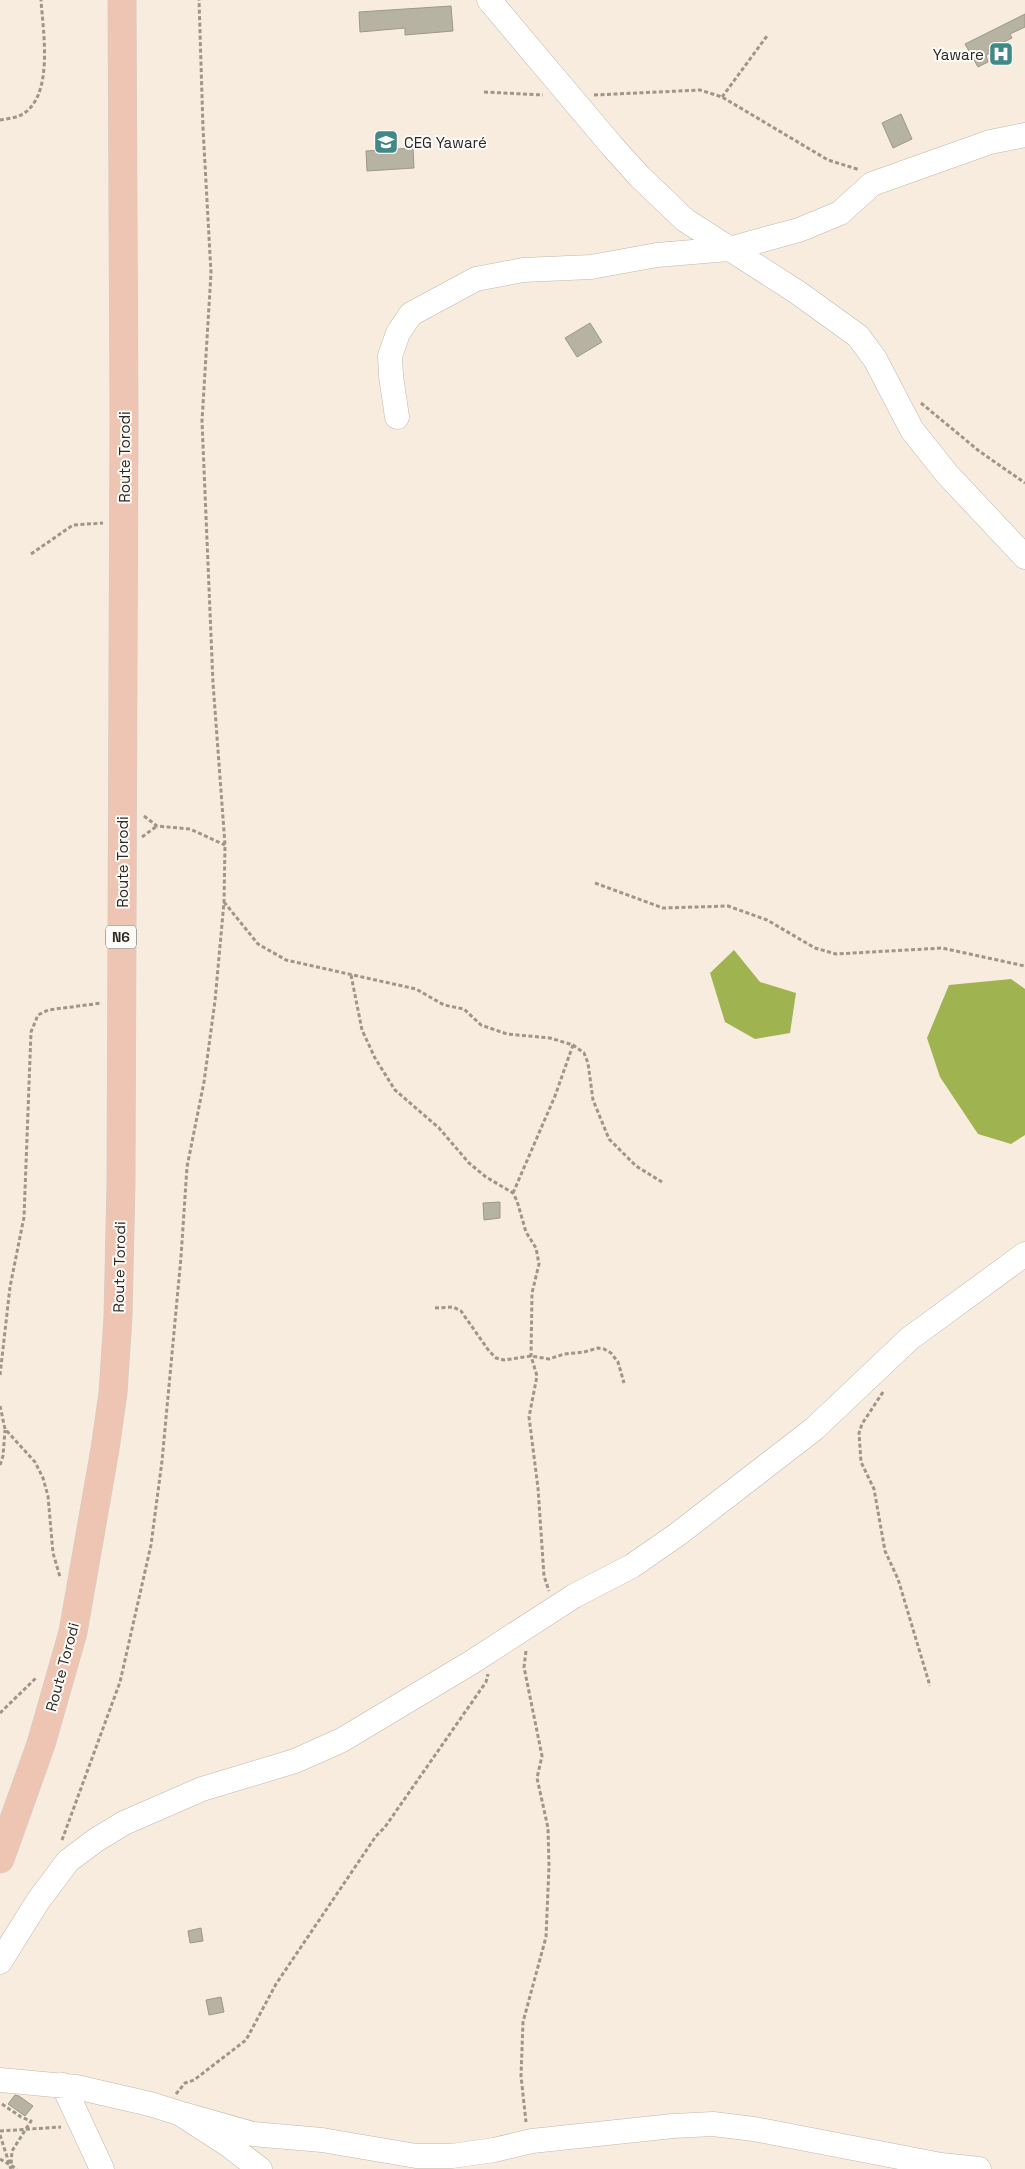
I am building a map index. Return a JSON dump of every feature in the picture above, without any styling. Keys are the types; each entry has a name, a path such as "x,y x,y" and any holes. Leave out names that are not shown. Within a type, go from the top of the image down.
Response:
{"main road":[{"name":"Route Torodi","path":"0,1859 41,1744 73,1632 106,1449 113,1393 118,1317 121,1193 122,0"}],"street":[{"path":"490,0 640,177 685,220 797,292 858,336 875,359 912,430 948,474 1025,557"},
{"path":"397,416 390,356 398,333 411,314 476,279 523,270 591,267 657,255 729,249 799,230 840,213 872,184 890,177 990,142 1025,135"},
{"path":"0,1962 38,1901 68,1861 96,1840 124,1823 202,1788 295,1761 342,1740 494,1648 574,1596 632,1566 678,1534 814,1429 909,1339 1025,1254"},
{"path":"0,2080 64,2085 115,2095 253,2134 322,2140 416,2156 452,2156 494,2150 532,2141 673,2126 713,2124 754,2129 941,2165 979,2169"},
{"path":"64,2085 102,2169"},
{"path":"179,2113 260,2169"}],"path":[{"path":"0,120 20,116 38,99 44,82 41,0"},
{"path":"60,1846 120,1682 151,1544 162,1461 180,1267 187,1166 204,1082 213,1019 224,902 225,845 213,683 202,421 211,273 203,128 200,0"},
{"path":"722,97 767,36"},
{"path":"484,92 570,96 700,90 722,97 828,160 890,177"},
{"path":"917,399 979,451 1025,483"},
{"path":"31,554 73,525 123,522"},
{"path":"122,799 157,826 190,829 225,845"},
{"path":"595,883 663,908 728,906 767,920 815,948 836,954 942,948 1025,966"},
{"path":"224,902 258,944 286,960 416,989 444,1005 464,1010 481,1025 507,1034 550,1038 573,1045 584,1053 588,1063 593,1100 609,1139 636,1166 662,1182"},
{"path":"351,976 362,1030 375,1058 395,1090 439,1128 469,1163 486,1177 513,1193 518,1201 526,1232 536,1248 539,1264 532,1293 530,1356 537,1376 528,1416 538,1488 544,1576 555,1608"},
{"path":"0,1375 10,1287 24,1217 31,1032 38,1015 48,1010 96,1003 121,1005"},
{"path":"513,1193 555,1096 573,1045"},
{"path":"435,1308 453,1307 461,1311 466,1321 475,1329 480,1339 496,1358 504,1360 530,1356 549,1359 564,1354 598,1348 604,1349 611,1353 618,1362 624,1383"},
{"path":"886,1388 862,1424 859,1432 861,1462 874,1489 885,1550 901,1588 930,1686"},
{"path":"0,1406 5,1429 3,1456 0,1465"},
{"path":"5,1429 36,1462 43,1478 48,1496 53,1552 61,1580"},
{"path":"520,2144 526,2124 521,2076 523,2022 546,1937 550,1866 548,1828 537,1778 542,1756 524,1667 528,1625"},
{"path":"179,2113 175,2095 179,2090 246,2040 281,1975 376,1836 385,1827 486,1682 494,1648"},
{"path":"0,1713 47,1668 61,1670"},
{"path":"2,2104 21,2117 31,2121 12,2151 11,2167"},
{"path":"0,2131 82,2126"},
{"path":"0,2135 11,2167"},
{"path":"0,2159 17,2169"}],"shaded area":[{"path":"734,950 760,982 796,993 790,1033 755,1039 725,1022 710,973"},
{"path":"1011,979 1025,989 1025,1135 1011,1144 978,1134 940,1077 927,1038 949,985"}],"building":[{"path":"451,6 453,31 405,35 405,28 360,32 359,12"},
{"path":"1025,14 1025,27 1010,34 1012,38 988,50 990,53 986,55 988,62 978,67 965,44"},
{"path":"901,114 912,139 893,148 882,123"},
{"path":"413,148 414,168 367,171 366,151"},
{"path":"590,323 602,342 577,357 565,338"},
{"path":"500,1202 500,1218 484,1220 483,1203"},
{"path":"201,1928 203,1941 190,1943 188,1931"},
{"path":"221,1997 224,2012 209,2015 206,2000"},
{"path":"15,2095 33,2106 25,2116 8,2104"}],"place":[{"name":"Yaware","path":"1001,54"},
{"name":"CEG Yawaré","path":"386,142"}]}
